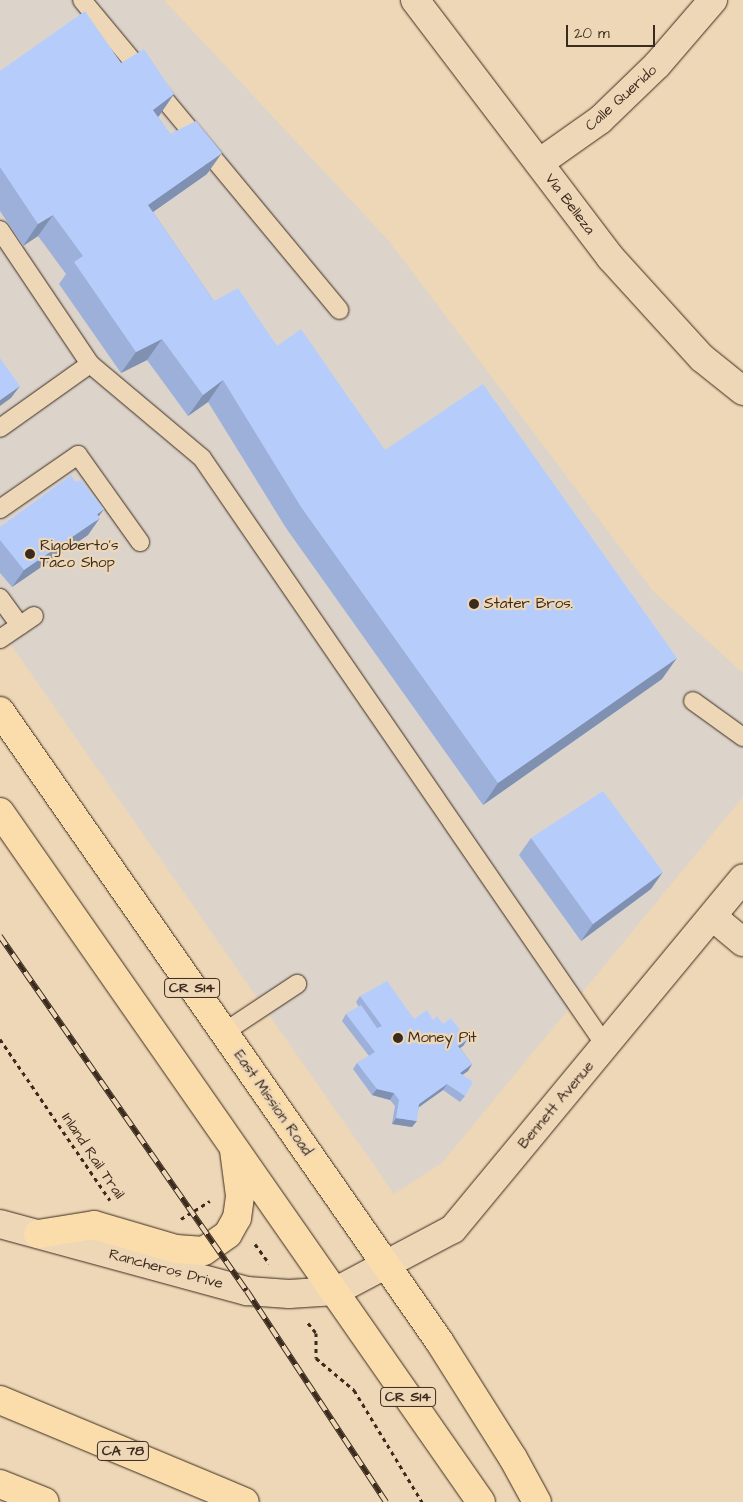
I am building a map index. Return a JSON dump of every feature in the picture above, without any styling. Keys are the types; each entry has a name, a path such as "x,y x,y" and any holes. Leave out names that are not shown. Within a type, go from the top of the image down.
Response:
{"main road":[{"name":"East Mission Road","path":"0,711 386,1265 500,1437 536,1502"},
{"name":"CR S14","path":"0,812 482,1502"},
{"path":"38,1234 94,1225 176,1250 204,1251 228,1234 237,1218 240,1196 233,1146"},
{"name":"CA 78","path":"0,1400 245,1502"},
{"path":"0,1484 45,1502"}],"street":[{"name":"Via Belleza","path":"415,0 610,257 702,358 743,391"},
{"name":"Calle Querido","path":"539,163 600,120 658,65 713,0"},
{"name":"Bennett Avenue","path":"336,1291 452,1229 713,917 743,878"},
{"path":"713,917 743,942"},
{"name":"Rancheros Drive","path":"0,1224 247,1291 289,1294 336,1291"}],"lane":[{"path":"82,0 339,310"},
{"path":"0,230 90,364 202,458 605,1045"},
{"path":"0,428 90,364"},
{"path":"0,510 78,455 140,542"},
{"path":"0,598 27,621 0,639"},
{"path":"693,701 743,737"},
{"path":"223,1033 297,984"}],"path":[{"name":"Inland Rail Trail","path":"0,1039 116,1209"},
{"path":"175,1223 216,1199"},
{"path":"252,1238 273,1269"},
{"path":"261,1252 266,1250"},
{"path":"316,1333 316,1358 354,1390 422,1502"}],"shaded area":[{"path":"0,0 164,0 389,241 654,592 743,673 743,797 442,1163 394,1194 0,629"}],"building":[{"path":"85,11 121,63 144,49 174,94 153,110 170,134 196,121 222,153 148,205 214,301 238,288 277,346 301,329 385,450 483,384 677,658 498,783 301,507 223,380 203,395 162,339 136,352 74,262 83,256 53,215 38,224 0,167 0,71"},
{"path":"0,358 20,386 0,400"},
{"name":"Rigoberto's Taco Shop","path":"71,475 75,482 81,480 104,509 97,514 100,518 24,570 0,540 0,527"},
{"path":"603,791 663,872 593,924 531,838"},
{"path":"387,981 414,1019 427,1010 433,1020 437,1016 443,1024 451,1018 467,1040 458,1046 472,1064 460,1073 473,1082 465,1096 447,1084 419,1104 417,1121 396,1118 399,1100 394,1093 377,1089 357,1063 375,1052 346,1014 361,1005 377,1028 382,1026 360,996"}],"railway":[{"path":"0,936 247,1291 386,1502"}],"place":[{"name":"Rigoberto's Taco Shop","path":"30,554"},
{"name":"Stater Bros.","path":"474,604"},
{"name":"Money Pit","path":"398,1038"}]}
